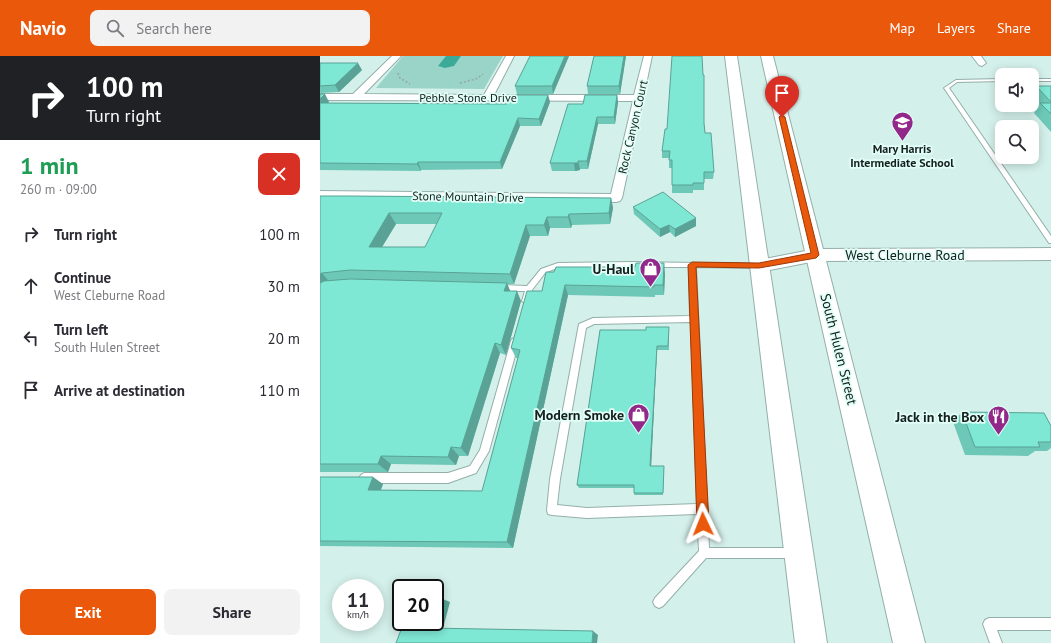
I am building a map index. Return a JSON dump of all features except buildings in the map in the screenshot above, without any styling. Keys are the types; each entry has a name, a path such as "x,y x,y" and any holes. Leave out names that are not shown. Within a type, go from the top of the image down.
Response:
{"main road":[{"path":"731,56 811,643"},
{"name":"South Hulen Street","path":"767,56 909,643"}],"street":[{"path":"356,97 396,56"},
{"path":"487,98 510,56"},
{"name":"Rock Canyon Court","path":"616,198 648,56"},
{"name":"Pebble Stone Drive","path":"320,97 639,98"},
{"name":"Stone Mountain Drive","path":"320,195 616,198"},
{"name":"West Cleburne Road","path":"759,266 816,255 1051,254"}],"lane":[{"path":"995,80 956,81 946,88 1051,240"},
{"path":"1039,80 1051,80"},
{"path":"523,312 529,289 543,271 558,265 759,266"},
{"path":"660,602 704,553 692,265"},
{"path":"490,288 529,289"},
{"path":"695,319 593,321 582,326 555,479 552,510 587,513 702,509"},
{"path":"352,478 448,478 474,470 484,450 516,335"},
{"path":"704,553 799,553"},
{"path":"996,643 990,624 1051,624"}],"path":[{"path":"399,67 397,73 400,78 411,84"},
{"path":"455,84 476,79 488,71"},
{"path":"473,84 476,79"}],"shaded area":[{"path":"403,56 503,56 484,89 376,88"},
{"path":"446,56 461,56 454,66 445,68 438,66"}],"place":[{"name":"Mary Harris Intermediate School","path":"902,142"},
{"name":"U-Haul","path":"650,288"},
{"name":"Modern Smoke","path":"639,434"},
{"name":"Jack in the Box","path":"999,436"}],"route":[{"path":"703,524 692,265 759,266 816,255 782,117"}]}
